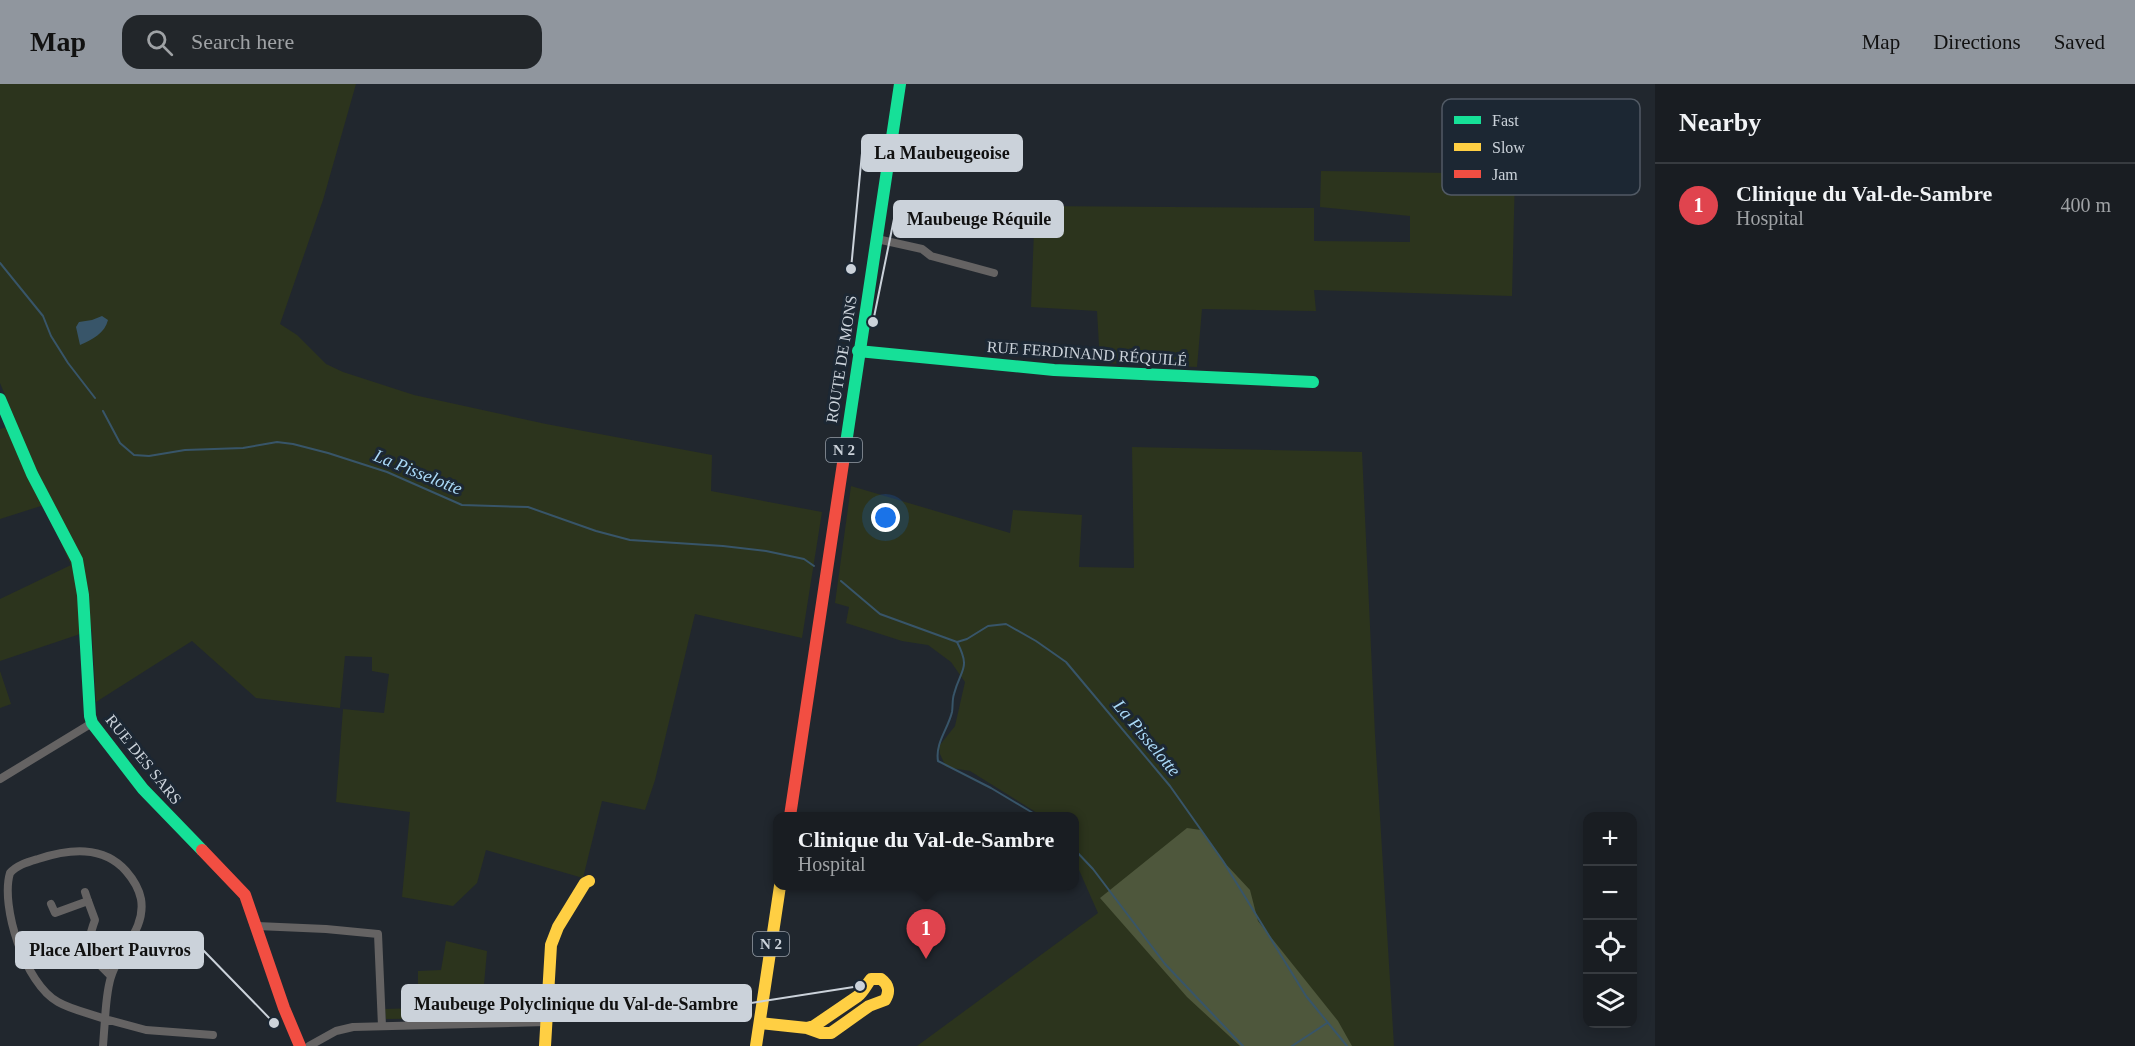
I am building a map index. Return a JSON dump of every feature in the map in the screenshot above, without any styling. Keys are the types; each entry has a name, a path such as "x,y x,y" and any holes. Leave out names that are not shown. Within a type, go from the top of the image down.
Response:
{"street":[{"name":"ROUTE DE MONS","path":"791,812 858,351 900,84"},
{"path":"877,239 922,249 931,256 994,273"},
{"name":"RUE FERDINAND RÉQUILÉ","path":"858,351 1054,369 1313,382"},
{"name":"RUE DES SARS","path":"0,399 32,474 77,560 83,595 92,723 143,789 245,895 300,1046"},
{"path":"0,779 92,723"},
{"path":"103,1046 105,1018 111,976 134,934 141,914 141,897 122,866 98,853 73,851 18,866 5,881 2,892 2,909 7,935 19,961 36,984 57,1002 105,1018 146,1030 213,1035"},
{"path":"545,1046 551,945 571,904 585,883 589,881"},
{"name":"N 2","path":"756,1046 779,890"},
{"path":"85,892 95,920 90,932 89,948 102,968 111,976"},
{"path":"54,913 88,901"},
{"path":"257,926 378,934 382,1026"},
{"path":"760,1023 831,1033 862,1011 885,1000 890,991 886,982 877,978 871,979 864,991 867,1000 876,1004"},
{"path":"807,1028 814,1026 864,991"},
{"path":"762,1003 767,1014 778,1024"},
{"path":"309,1046 336,1031 354,1026 547,1022"}],"green space":[{"path":"0,84 356,84 323,200 280,324 297,335 326,364 343,372 414,395 546,424 712,455 711,491 822,512 802,638 695,614 655,780 645,810 602,801 583,878 486,850 477,883 453,906 402,897 410,812 336,802 343,709 384,713 389,674 372,671 372,657 345,656 340,708 256,698 192,641 96,702 92,630 0,661 0,599 71,565 44,505 0,519 0,429 17,424 0,383"},
{"path":"1321,171 1442,173 1442,195 1514,195 1512,296 1314,290 1316,311 1202,309 1197,367 1100,363 1097,311 1031,307 1035,206 1314,208 1314,241 1410,242 1410,216 1320,207"},
{"path":"1132,447 1362,452 1375,735 1394,1046 917,1046 1098,913 1079,870 1079,812 1036,812 970,771 946,767 939,746 955,726 965,682 951,662 928,645 902,641 846,623 849,607 835,603 851,486 1010,533 1013,510 1082,515 1079,567 1134,568"},
{"path":"0,671 11,704 0,708"},
{"path":"1187,828 1201,830 1223,861 1250,890 1258,921 1338,1021 1352,1046 1240,1046 1187,997 1100,898"},
{"path":"446,941 487,951 481,1018 386,1019 385,1009 418,1008 418,971 441,970"}],"water":[{"path":"102,316 108,320 104,329 80,345 76,327 79,322"}],"waterway":[{"name":"La Pisselotte","path":"0,263 43,316 51,336 68,363 95,398"},
{"name":"La Pisselotte","path":"103,411 120,443 134,455 149,456 185,450 243,448 277,442 293,444 387,472 462,505 528,507 596,531 630,540 766,551 804,559 814,566"},
{"name":"La Pisselotte","path":"841,581 880,614 957,642 967,639 988,626 1006,624 1066,662 1170,786 1223,861 1306,996 1347,1046"},
{"path":"957,642 964,663 953,696 952,712 938,748 938,761 1031,812"},
{"path":"1079,854 1093,869 1165,964 1243,1046"},
{"path":"1292,1046 1327,1023"}],"traffic: fast":[{"path":"845,450 900,84"},
{"path":"858,351 1054,370 1313,382"},
{"path":"0,399 32,474 77,560 83,595 92,723 143,789 202,850"}],"traffic: slow":[{"path":"545,1046 551,945 558,927 585,883 589,881"},
{"path":"756,1046 779,890"},
{"path":"760,1023 831,1033 869,1006 885,1000 888,994 887,986 881,979 871,979 858,996 814,1026 807,1028"}],"traffic: jam":[{"path":"791,812 845,450"},
{"path":"202,850 245,895 284,1008 300,1046"}],"place":[{"name":"La Maubeugeoise","path":"851,269"},
{"name":"Maubeuge Réquile","path":"873,322"},
{"name":"Clinique du Val-de-Sambre","path":"926,959"},
{"name":"Maubeuge Polyclinique du Val-de-Sambre","path":"860,986"},
{"name":"Place Albert Pauvros","path":"274,1023"}]}
